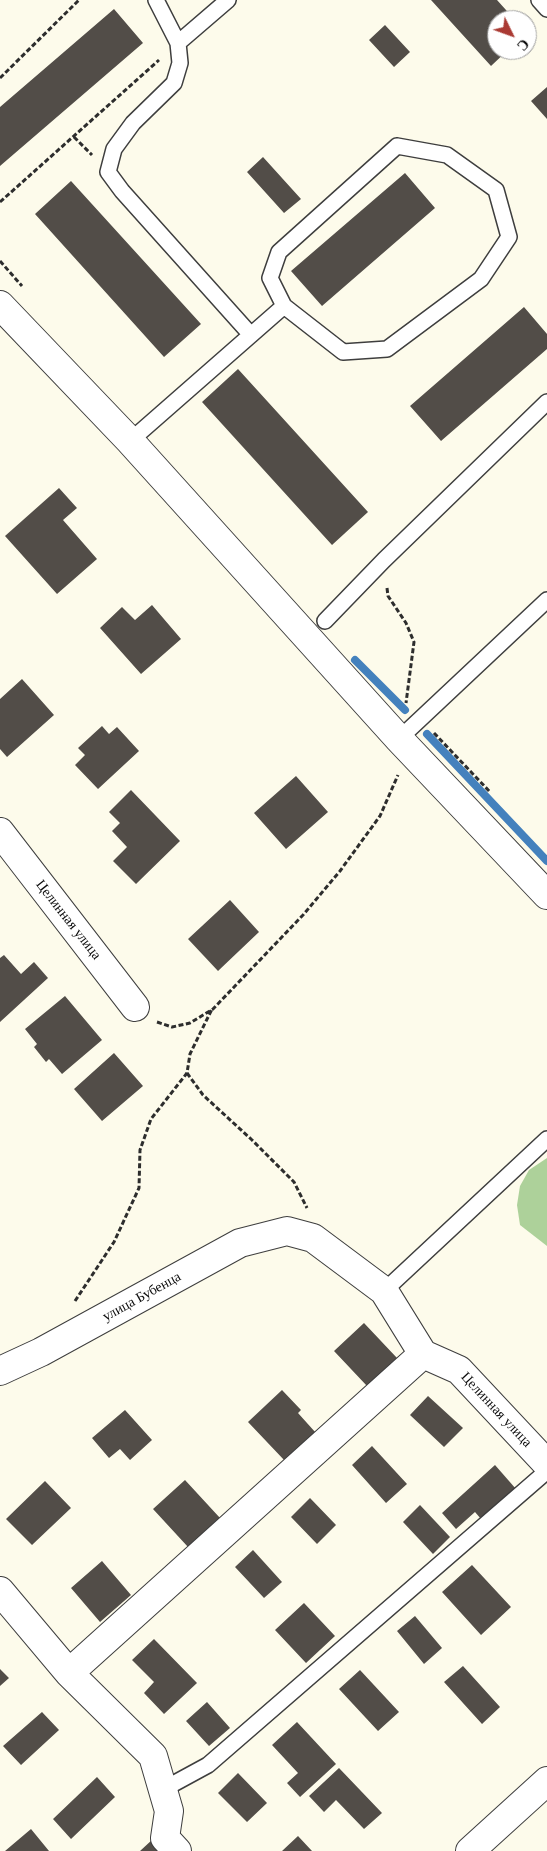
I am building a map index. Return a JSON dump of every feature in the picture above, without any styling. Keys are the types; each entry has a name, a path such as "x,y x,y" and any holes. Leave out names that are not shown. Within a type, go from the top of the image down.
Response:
{"street":[{"path":"0,304 130,441 404,744 547,895"},
{"name":"Целинная улица","path":"0,832 135,1007"},
{"name":"улица Бубенца","path":"0,1371 41,1352 240,1243 286,1231 313,1238"},
{"path":"69,1673 423,1354 384,1291 313,1238"},
{"name":"Целинная улица","path":"423,1354 459,1370 547,1464"},
{"path":"0,1591 69,1673 153,1756 168,1810 165,1838 177,1851"},
{"path":"470,1851 547,1781"}],"lane":[{"path":"156,0 178,43 180,63 174,83 128,130 114,149 108,172 122,191 251,335"},
{"path":"178,43 228,0"},
{"path":"539,0 547,9"},
{"path":"397,146 447,155 496,190 509,237 481,279 387,349 343,352 284,306 270,278 279,252 397,146"},
{"path":"130,441 284,306"},
{"path":"325,621 384,560 547,402"},
{"path":"404,744 547,600"},
{"path":"384,1291 547,1139"},
{"path":"162,1790 208,1765 547,1471"}],"path":[{"path":"0,78 80,0"},
{"path":"0,202 178,43"},
{"path":"384,560 388,596 406,623 414,642 406,703"},
{"path":"135,1007 154,1021 172,1027 190,1024 213,1009 303,915 340,871 380,816 404,744"},
{"path":"73,1305 114,1242 139,1188 140,1150 151,1120 187,1073 190,1054 213,1009"},
{"path":"187,1073 203,1095 294,1182 308,1210 313,1238"}],"green space":[{"path":"547,1158 547,1246 520,1225 517,1205 520,1186 529,1170"}],"building":[{"path":"431,0 497,0 506,10 487,10 487,60 497,60 491,66"},
{"path":"114,9 143,43 0,166 0,107"},
{"path":"385,25 410,52 394,67 369,40"},
{"path":"547,87 547,119 531,101"},
{"path":"263,157 301,199 284,213 247,172"},
{"path":"405,173 435,208 322,306 291,271"},
{"path":"71,181 201,324 164,357 35,214"},
{"path":"524,307 547,334 547,349 441,441 410,406"},
{"path":"238,369 368,512 332,545 202,402"},
{"path":"59,488 77,508 63,520 97,559 57,594 5,536"},
{"path":"152,605 181,639 141,674 100,628 122,607 135,620"},
{"path":"22,679 54,715 7,757 0,749 0,699"},
{"path":"102,726 109,734 117,727 139,751 98,789 75,765 85,755 78,748"},
{"path":"296,776 328,812 286,849 254,813"},
{"path":"131,790 180,841 136,884 113,861 127,847 112,831 120,823 109,812"},
{"path":"230,900 259,932 218,971 188,939"},
{"path":"4,955 21,974 34,962 48,978 0,1022 0,958"},
{"path":"65,996 102,1040 62,1074 49,1059 46,1062 34,1047 37,1044 25,1029"},
{"path":"114,1053 143,1086 102,1121 74,1089"},
{"path":"364,1323 397,1358 367,1386 334,1351"},
{"path":"282,1390 301,1410 298,1413 316,1433 285,1461 248,1422"},
{"path":"428,1396 463,1428 444,1447 410,1415"},
{"path":"125,1410 152,1440 130,1460 120,1449 109,1458 92,1438"},
{"path":"372,1446 407,1484 386,1503 352,1465"},
{"path":"495,1465 516,1489 481,1519 475,1512 456,1529 442,1513"},
{"path":"185,1480 220,1518 188,1547 153,1509"},
{"path":"45,1481 71,1508 32,1545 6,1519"},
{"path":"310,1498 336,1525 317,1544 291,1517"},
{"path":"420,1505 450,1537 433,1554 403,1522"},
{"path":"253,1550 282,1582 264,1598 235,1567"},
{"path":"102,1561 131,1595 100,1622 71,1588"},
{"path":"472,1565 511,1607 481,1635 442,1592"},
{"path":"304,1603 335,1636 306,1663 275,1630"},
{"path":"415,1616 442,1648 424,1664 397,1631"},
{"path":"154,1639 197,1683 164,1714 144,1693 154,1682 132,1660"},
{"path":"463,1666 500,1707 482,1724 444,1682"},
{"path":"0,1669 9,1678 0,1686"},
{"path":"360,1670 399,1712 378,1731 339,1689"},
{"path":"207,1702 230,1728 209,1746 186,1721"},
{"path":"42,1712 59,1730 21,1765 3,1746"},
{"path":"297,1722 336,1764 300,1797 287,1783 298,1773 272,1745"},
{"path":"339,1768 382,1813 364,1829 336,1800 324,1812 309,1796"},
{"path":"238,1773 267,1803 247,1822 218,1793"},
{"path":"97,1777 115,1797 71,1839 53,1819"},
{"path":"31,1829 49,1851 5,1851"},
{"path":"298,1836 312,1851 282,1851"},
{"path":"153,1839 164,1851 140,1851"}],"waterway":[{"path":"355,660 405,710"},
{"path":"427,734 547,861"}]}
